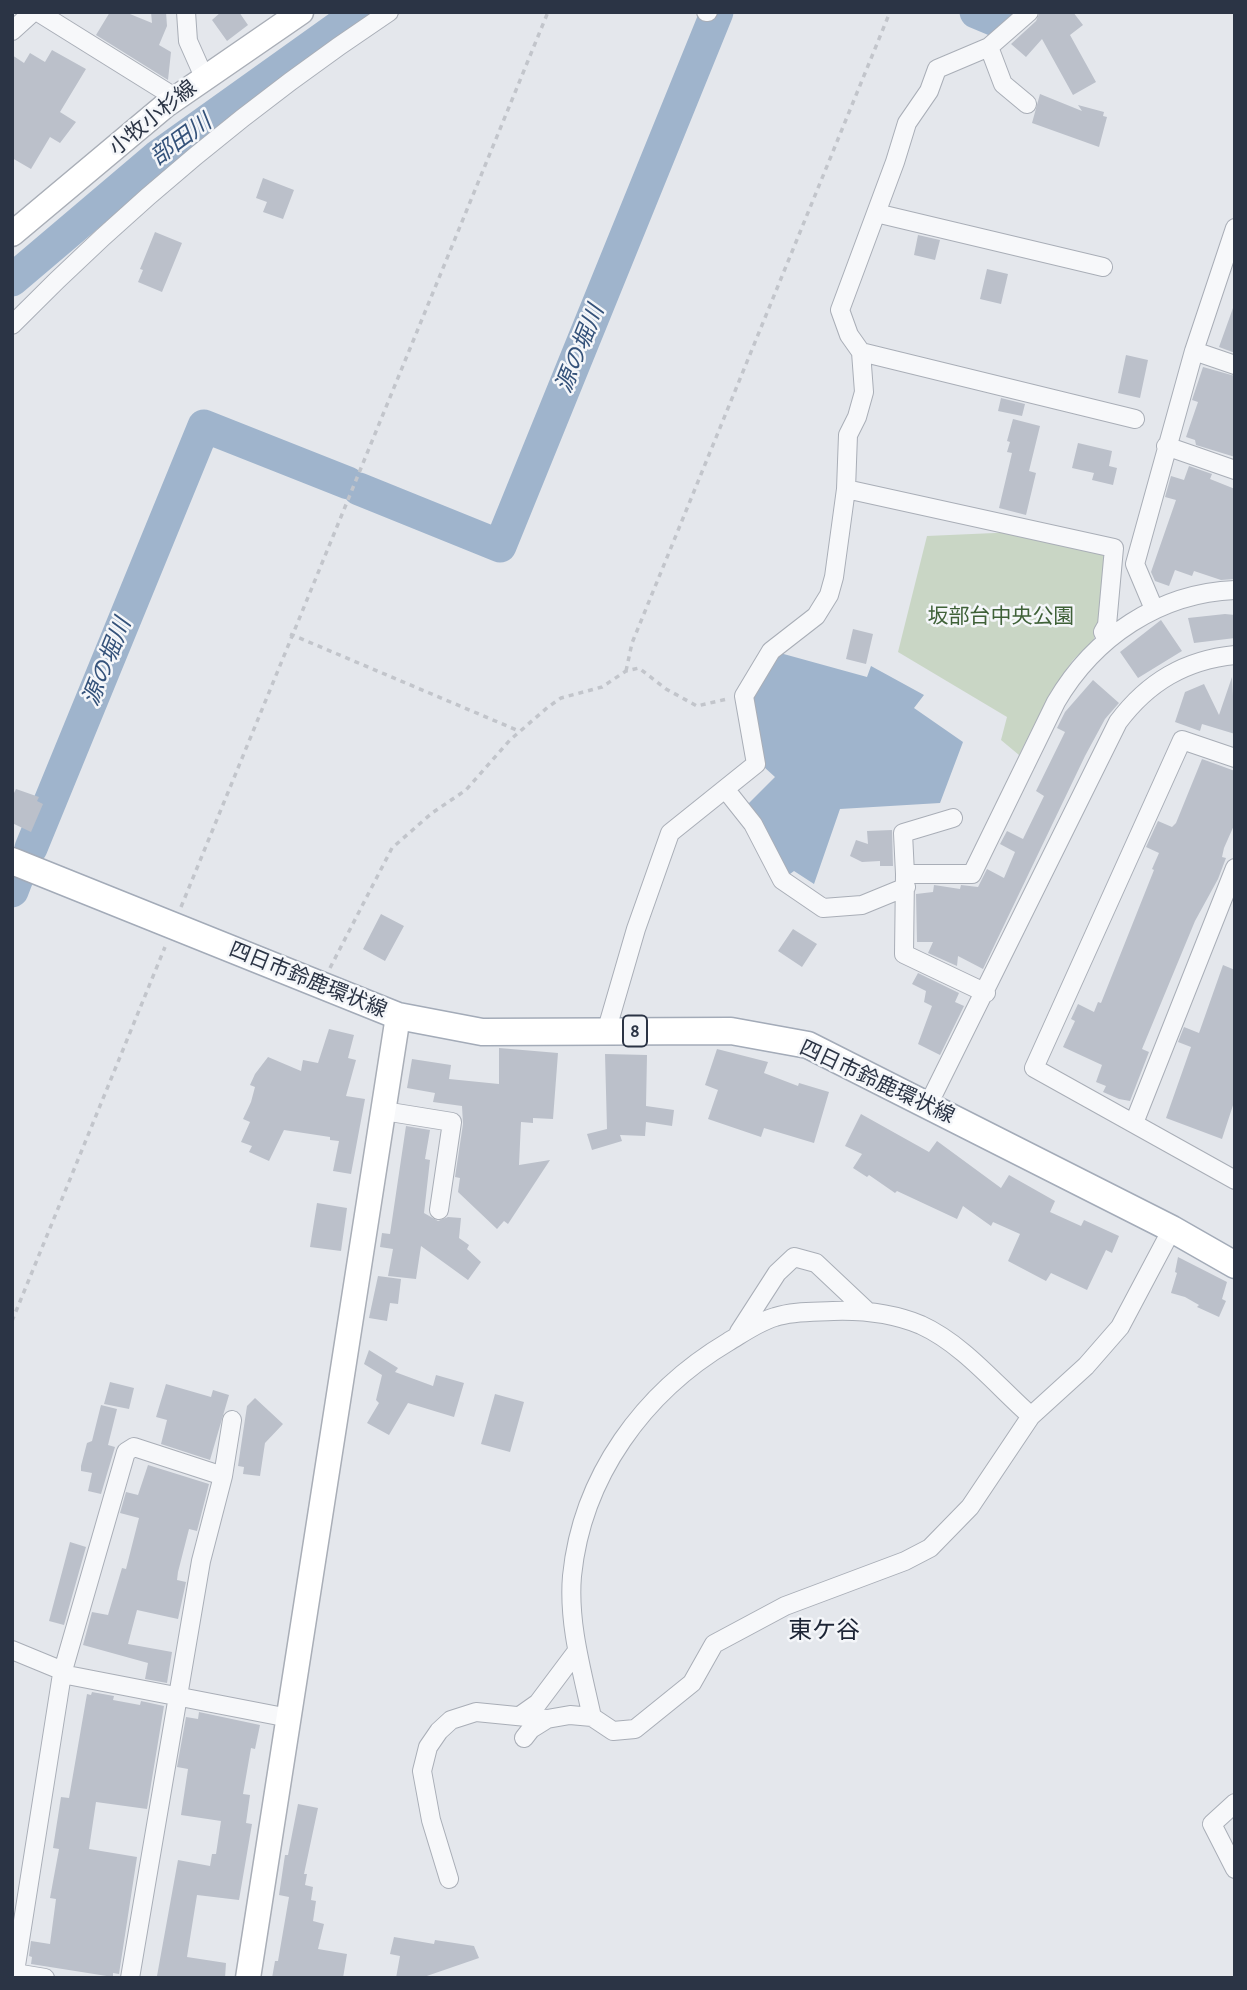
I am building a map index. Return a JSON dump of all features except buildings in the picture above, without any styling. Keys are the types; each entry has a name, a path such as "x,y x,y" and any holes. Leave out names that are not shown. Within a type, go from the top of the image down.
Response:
{"main road":[{"name":"四日市鈴鹿環状線","path":"12,861 398,1016 482,1032 731,1031 808,1045 1172,1229 1235,1265"}],"street":[{"path":"12,31 36,12 176,98"},
{"path":"186,12 188,40 204,77"},
{"name":"小牧小杉線","path":"12,233 176,98 301,12"},
{"path":"12,325 101,240 200,152 272,94 389,12"},
{"path":"607,1031 636,929 670,833 756,764 744,696 771,651 816,616 829,595 846,489 848,435 858,417 864,392 861,352 849,335 839,310 907,123 929,91 937,69 989,47 1029,12"},
{"path":"989,47 1003,84 1027,104"},
{"path":"876,213 1103,267"},
{"path":"1154,609 1135,564 1194,351 1230,260 1235,228"},
{"path":"1194,351 1235,365"},
{"path":"861,352 1135,419"},
{"path":"1167,446 1235,470"},
{"path":"846,489 1114,548 1107,625 1103,632 1107,640"},
{"path":"726,790 753,824 782,880 823,908 862,905 905,880 972,874 1056,702 1084,662 1107,640 1154,609 1177,598 1235,590"},
{"path":"928,1105 986,993 1118,722 1132,703 1162,678 1193,662 1235,655"},
{"path":"1233,1172 1134,1123 1034,1068 1182,740 1235,758"},
{"path":"953,818 903,833 904,954 986,993"},
{"path":"1134,1123 1235,868"},
{"path":"248,1978 398,1016"},
{"path":"384,1111 452,1122 439,1210"},
{"path":"449,1879 423,1782 422,1763 428,1747 439,1731 467,1713 547,1719 570,1715 592,1717 613,1731 635,1728 692,1683 714,1644 794,1601 896,1564 930,1548 947,1534 982,1491 1031,1416 1086,1366 1120,1327 1172,1229"},
{"path":"734,1338 777,1273 794,1257 816,1263 867,1311"},
{"path":"592,1717 578,1651 572,1594 575,1562 594,1494 608,1463 627,1432 657,1395 694,1364 734,1338 765,1321 785,1314 867,1311 907,1320 937,1334 953,1345 1031,1416"},
{"path":"130,1978 201,1561 223,1476 232,1420"},
{"path":"45,1978 15,1975 63,1672 126,1452 134,1447 223,1476"},
{"path":"12,1650 63,1672 289,1718"},
{"path":"521,1715 538,1703 578,1651"},
{"path":"524,1738 531,1729 547,1719"},
{"path":"1235,1803 1212,1824 1235,1869"}],"path":[{"path":"12,1321 290,634 548,12"},
{"path":"626,671 632,643 890,12"},
{"path":"290,634 519,731"},
{"path":"321,986 392,848 432,813 466,790 519,731 561,698 603,687 626,671 643,669 666,689 697,706 722,702 748,690"}],"green space":[{"name":"坂部台中央公園","path":"1017,532 1107,554 1101,621 1093,641 1073,660 1051,692 1019,755 1001,740 1007,717 898,652 927,536"}],"water":[{"path":"780,653 867,677 871,666 924,695 914,708 963,742 940,803 840,809 814,884 794,871 790,874 785,870 745,807 775,777 764,767 752,693"}],"waterway":[{"name":"部田川","path":"12,280 157,157 360,12"},
{"name":"源の堀川","path":"359,489 500,546 717,12"},
{"name":"源の堀川","path":"976,12 1000,22 1012,12"},
{"name":"源の堀川","path":"31,848 204,426 348,483"},
{"name":"源の堀川","path":"12,891 17,878"}],"district":[{"name":"東ケ谷","path":"824,1631"}]}
